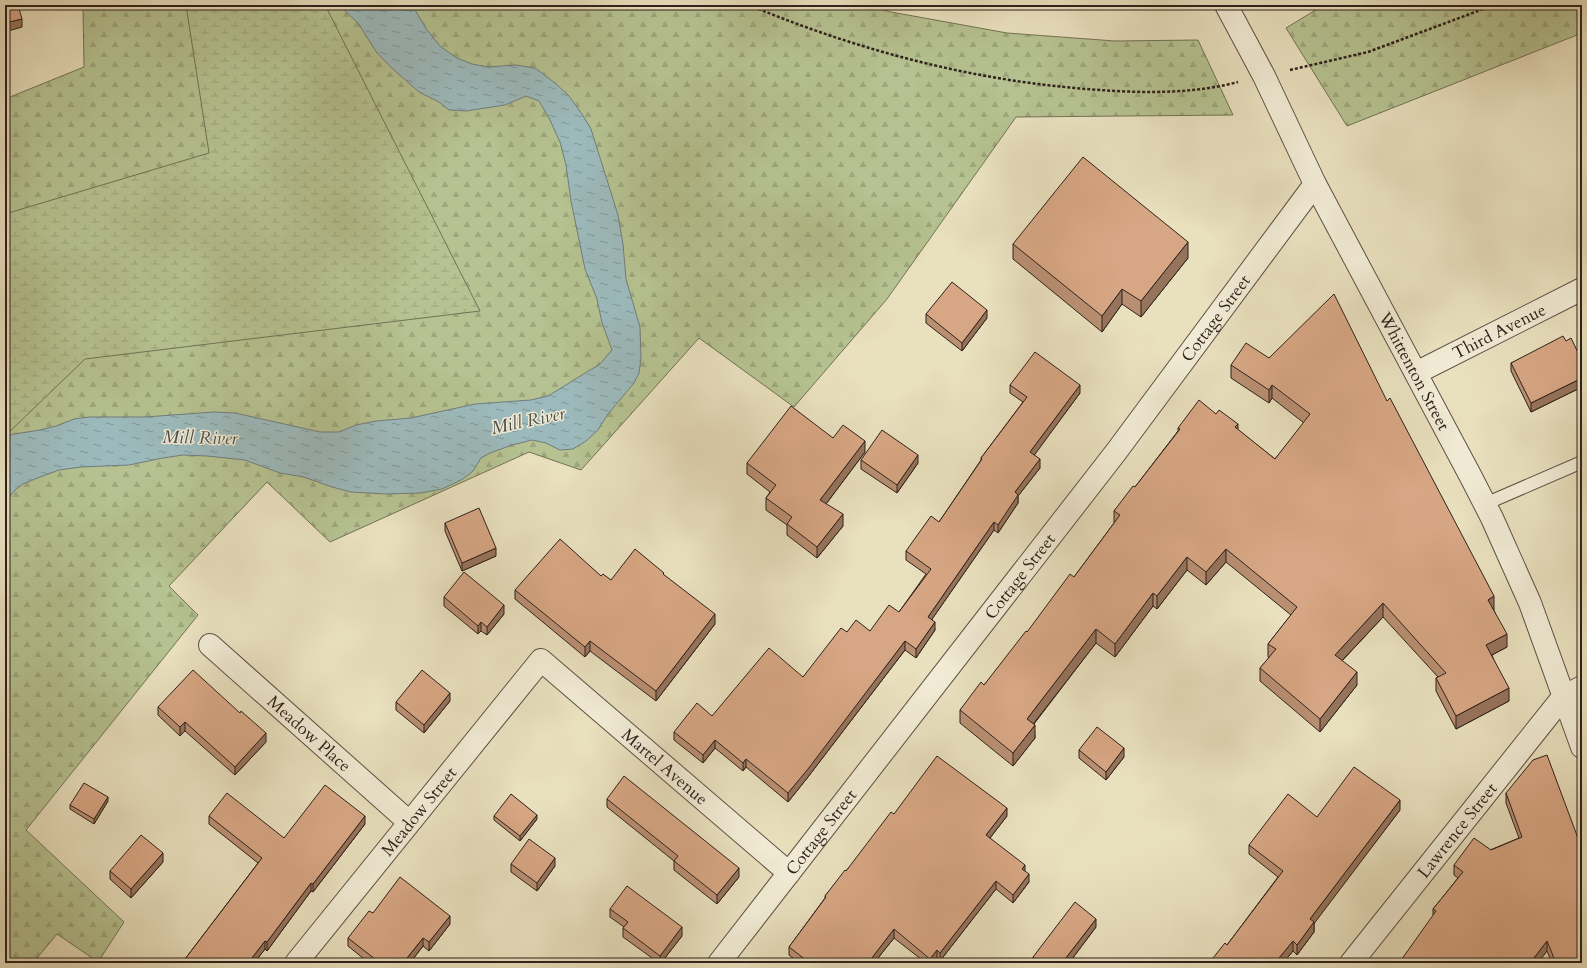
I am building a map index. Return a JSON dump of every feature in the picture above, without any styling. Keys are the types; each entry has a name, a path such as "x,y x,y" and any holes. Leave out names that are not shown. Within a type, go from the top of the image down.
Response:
{"street":[{"name":"Whittenton Street","path":"1226,5 1264,76 1315,184 1484,504 1573,692 1582,747"},
{"name":"Cottage Street","path":"719,963 1111,458 1315,184"},
{"name":"Third Avenue","path":"1416,373 1582,289"},
{"name":"Meadow Place","path":"210,645 409,822"},
{"name":"Martel Avenue","path":"541,660 789,873"},
{"name":"Meadow Street","path":"296,963 541,660"},
{"name":"Lawrence Street","path":"1350,963 1573,692"}],"lane":[{"path":"1484,504 1582,462"}],"path":[{"path":"749,5 798,25 873,50 956,71 1013,81 1128,92 1172,91 1205,88 1368,52 1494,5"}],"green space":[{"path":"83,5 864,5 891,12 1007,33 1115,41 1198,40 1233,115 1016,117 887,299 794,407 699,338 581,470 529,452 330,542 267,482 169,586 198,615 26,830 124,922 98,962 57,934 33,963 5,963 5,99 84,67"},
{"path":"186,5 325,5 480,311 85,359 5,436 5,214 209,153"},
{"path":"1324,5 1582,5 1582,33 1347,126 1286,28"}],"water":[{"name":"Mill River","path":"339,5 412,5 427,30 441,47 457,58 472,64 488,67 516,65 535,68 569,96 591,129 618,215 623,244 626,279 640,327 641,359 639,373 634,383 608,414 598,430 586,441 573,449 560,450 546,443 532,440 512,445 481,458 473,471 463,479 442,489 421,493 386,494 351,492 304,477 280,473 245,460 183,455 129,465 81,467 59,470 23,484 15,490 5,503 5,436 8,435 40,430 74,419 89,417 145,417 214,412 235,413 320,432 339,432 356,425 376,421 411,418 475,404 531,400 548,396 599,365 612,350 602,323 597,299 585,269 571,201 566,165 560,142 539,101 526,96 505,105 466,111 449,110 439,102 419,92 393,69 377,53 358,23"}],"building":[{"path":"5,5 18,5 22,19 5,23"},
{"path":"1083,157 1188,242 1141,301 1122,289 1102,316 1013,244"},
{"path":"952,282 987,310 962,343 926,314"},
{"path":"1334,294 1387,401 1390,398 1494,596 1488,600 1507,634 1486,645 1509,688 1456,716 1436,678 1446,673 1383,603 1335,655 1357,672 1320,719 1260,668 1276,649 1268,644 1297,607 1226,549 1206,572 1187,557 1157,596 1153,593 1115,644 1096,629 1027,719 1035,725 1013,753 960,710 981,682 984,685 1026,631 1027,632 1070,574 1074,577 1120,515 1114,511 1133,486 1135,487 1180,429 1178,428 1199,400 1216,414 1219,410 1238,424 1235,427 1275,459 1310,414 1272,385 1269,390 1231,365 1246,343 1269,358"},
{"path":"1563,336 1566,341 1571,338 1582,361 1582,378 1531,403 1511,363"},
{"path":"1035,352 1080,385 1030,452 1040,459 1015,492 1018,495 998,525 994,522 928,617 935,622 916,649 905,641 808,769 788,793 746,759 743,763 715,740 703,755 674,732 697,703 712,716 769,648 803,677 841,628 847,632 856,620 870,631 889,605 899,612 931,569 906,551 931,516 939,522 982,459 981,458 1027,397 1010,385"},
{"path":"791,406 833,438 843,425 865,441 820,500 843,514 817,547 787,524 792,517 766,498 776,485 747,463"},
{"path":"882,430 918,455 897,485 861,460"},
{"path":"479,508 496,548 462,563 445,523"},
{"path":"560,539 601,576 603,574 611,580 635,549 664,573 663,574 715,614 656,691 590,641 585,647 515,590"},
{"path":"464,572 504,605 487,627 481,622 478,626 444,597"},
{"path":"193,670 240,713 241,711 266,733 235,767 185,722 180,727 158,707"},
{"path":"422,670 450,693 424,725 396,702"},
{"path":"1097,727 1124,748 1106,772 1079,750"},
{"path":"1547,755 1582,849 1582,963 1556,963 1547,941 1530,963 1399,963 1436,911 1433,909 1463,872 1454,865 1474,838 1491,850 1522,837 1506,793 1533,760"},
{"path":"937,756 1007,808 986,835 1025,865 1022,869 1029,874 1013,895 996,881 940,953 937,950 930,959 894,929 868,963 810,963 789,947 845,870 846,871 891,812 894,814"},
{"path":"1354,767 1400,800 1310,919 1314,922 1297,945 1293,941 1275,963 1209,963 1225,943 1227,945 1283,871 1249,845 1288,794 1317,817"},
{"path":"624,776 739,868 717,895 674,861 678,856 607,799"},
{"path":"84,783 108,797 94,819 70,805"},
{"path":"325,785 365,816 313,884 311,883 267,942 265,941 248,963 182,963 262,858 209,816 227,793 284,838"},
{"path":"511,794 537,815 520,836 494,816"},
{"path":"141,835 163,853 131,889 110,871"},
{"path":"529,839 555,858 537,883 511,864"},
{"path":"400,877 450,916 429,942 423,938 403,963 380,963 348,938 369,911 373,913"},
{"path":"627,886 682,927 660,956 623,928 628,922 610,909"},
{"path":"1075,902 1096,919 1062,963 1040,963 1033,957"}]}
